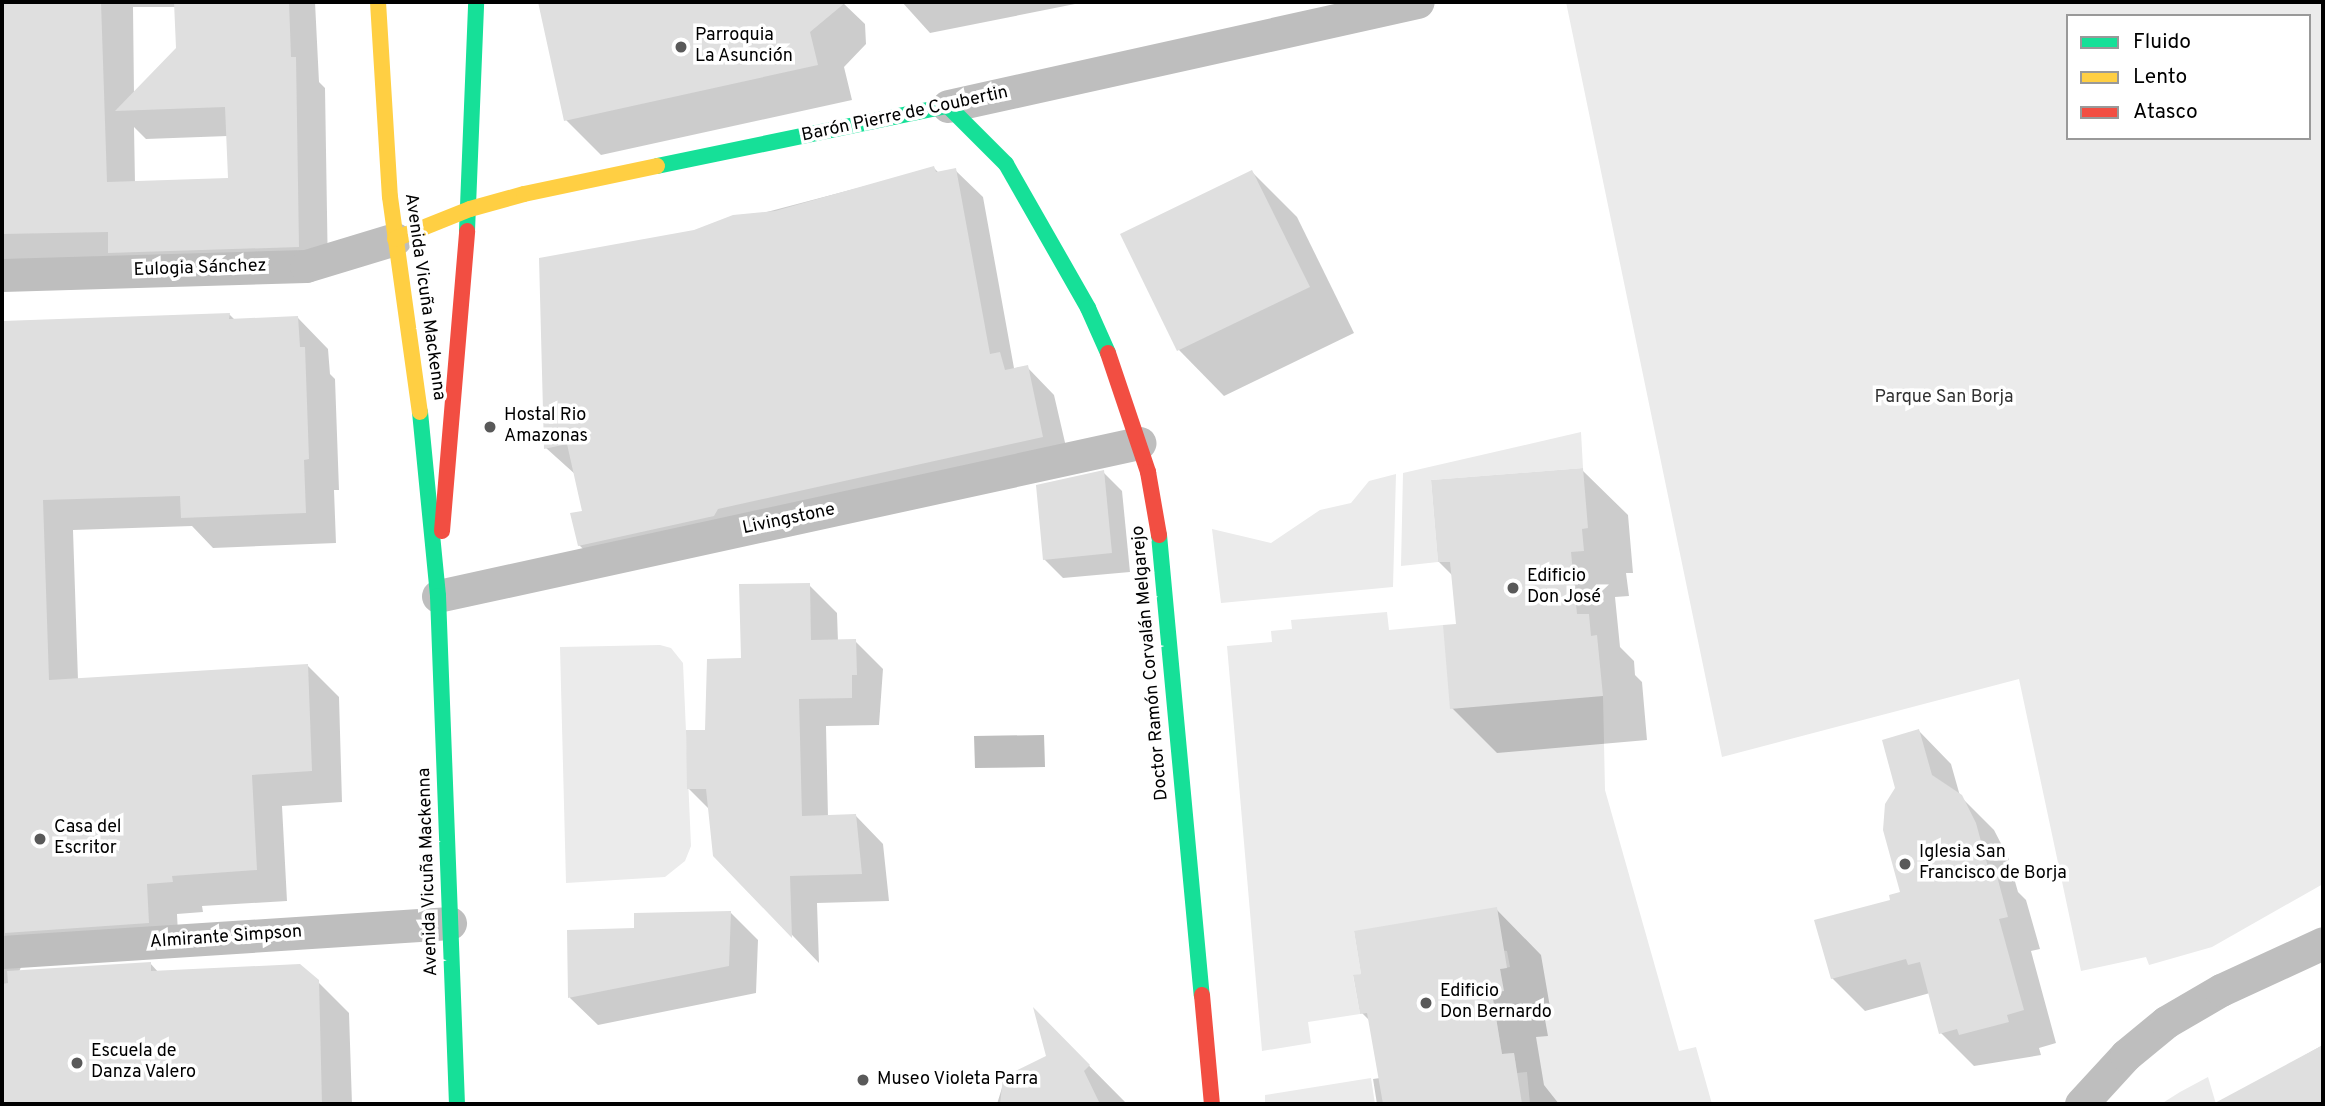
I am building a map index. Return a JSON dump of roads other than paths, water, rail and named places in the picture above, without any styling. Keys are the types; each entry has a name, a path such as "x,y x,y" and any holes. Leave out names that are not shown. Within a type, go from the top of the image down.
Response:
{"main road":[{"name":"Avenida Vicuña Mackenna","path":"378,2 395,239 418,396 438,596 457,1104"},
{"name":"Avenida Vicuña Mackenna","path":"438,596 470,209 476,2"},
{"name":"Barón Pierre de Coubertin","path":"395,239 470,209 948,106"},
{"name":"Doctor Ramón Corvalán Melgarejo","path":"948,106 1006,164 1059,254 1113,364 1139,443 1165,574 1212,1104"}],"street":[{"name":"Barón Pierre de Coubertin","path":"948,106 1418,2"},
{"name":"Eulogia Sánchez","path":"2,275 306,266 395,239"},
{"name":"Livingstone","path":"438,596 1139,443"},
{"name":"Almirante Simpson","path":"2,952 450,923"},
{"path":"2081,1104 2126,1055 2166,1022 2221,990 2323,943"}],"place":[{"name":"Parroquia La Asunción","path":"681,47"},
{"name":"Hostal Rio Amazonas","path":"490,427"},
{"name":"Edificio Don José","path":"1513,588"},
{"name":"Casa del Escritor","path":"40,839"},
{"name":"Iglesia San Francisco de Borja","path":"1905,864"},
{"name":"Edificio Don Bernardo","path":"1426,1003"},
{"name":"Escuela de Danza Valero","path":"77,1063"},
{"name":"Museo Violeta Parra","path":"863,1080"}],"park label":[{"name":"Parque San Borja","path":"1944,398"}]}
